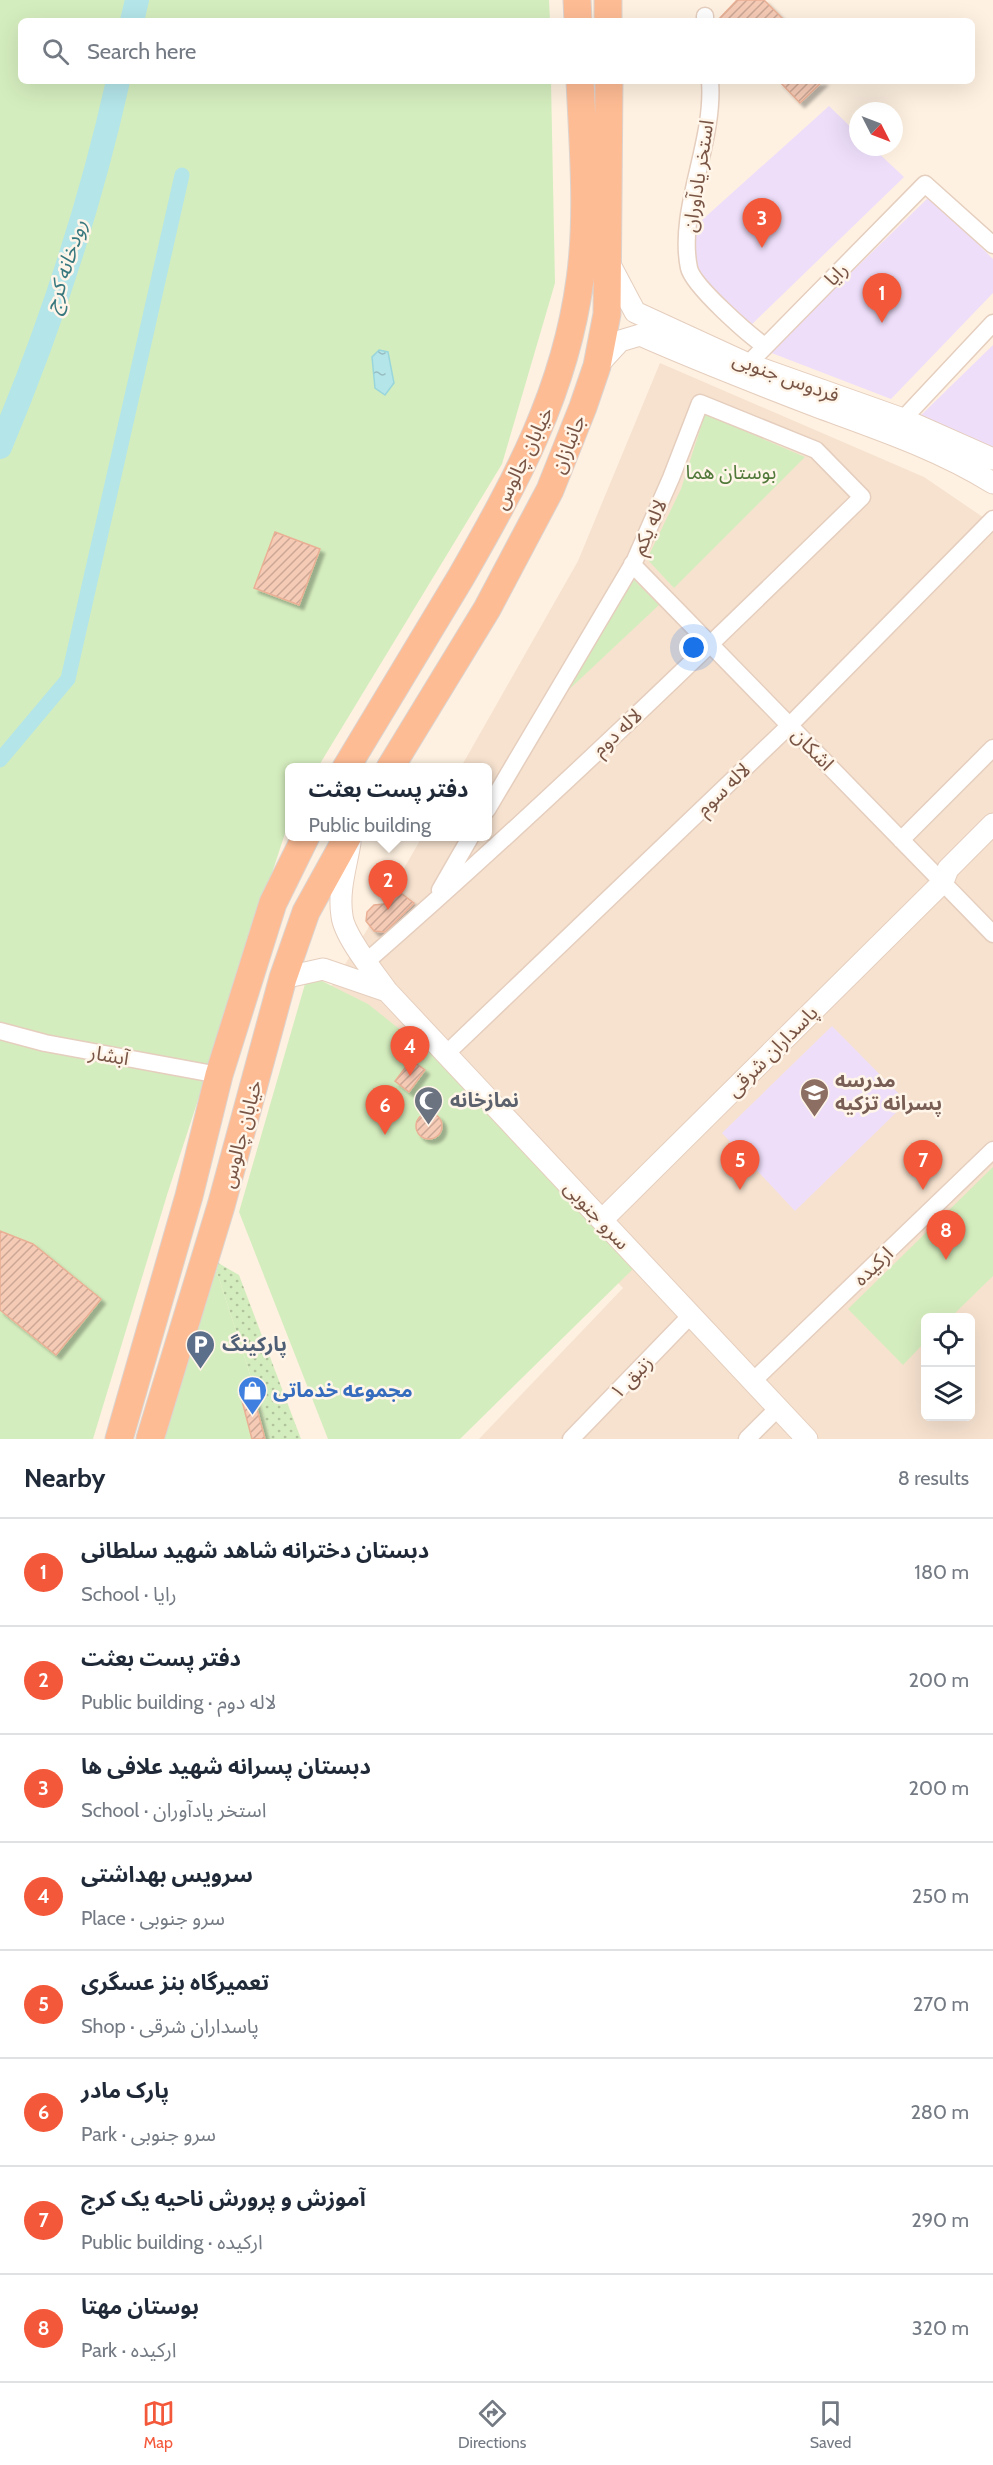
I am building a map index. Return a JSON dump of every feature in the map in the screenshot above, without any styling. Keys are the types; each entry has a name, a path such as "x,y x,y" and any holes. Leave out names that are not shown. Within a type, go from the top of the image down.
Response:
{"highway":[{"path":"577,0 578,18"},
{"path":"608,0 608,18"},
{"name":"خیابان چالوس","path":"349,763 519,475 553,396 570,335 580,280 584,225 580,84"},
{"name":"جانبازان","path":"393,763 487,609 550,490 597,366 606,314 609,84"},
{"path":"452,592 487,609"},
{"name":"خیابان چالوس","path":"119,1439 189,1196 219,1075 273,903 304,841"},
{"name":"خیابان چالوس","path":"150,1439 221,1206 283,978 306,912 348,841"}],"street":[{"name":"استخر یادآوران","path":"710,84 705,147 687,233 690,270 735,322 765,346"},
{"name":"رایا","path":"748,364 925,184 993,245"},
{"name":"فردوس جنوبی","path":"608,261 635,312 748,364 903,419 993,459"},
{"path":"903,419 993,323"},
{"name":"فردوس جنوبی","path":"597,366 620,342 640,335 718,369 923,446 993,483"},
{"name":"لاله یکم","path":"492,802 632,564 671,478 700,403 816,450 862,497"},
{"name":"لاله دوم","path":"366,962 430,906 711,644 862,497"},
{"name":"لاله سوم","path":"446,1054 790,725 993,519"},
{"name":"اشکان","path":"632,564 993,934"},
{"path":"901,840 993,748"},
{"name":"پاسداران شرقی","path":"602,1220 943,882 948,869 993,824"},
{"name":"پاسداران شرقی","path":"943,882 954,878 993,840"},
{"name":"سرو جنوبی","path":"349,841 341,889 342,918 366,962 387,991 807,1439"},
{"path":"430,906 469,841"},
{"path":"283,978 323,969 387,991"},
{"name":"آبشار","path":"0,1030 45,1043 219,1075"},
{"name":"ارکیده","path":"753,1381 993,1150"},
{"name":"زنبق ۱","path":"571,1439 691,1315"},
{"path":"747,1439 778,1408"}],"shaded area":[{"path":"829,106 849,125 849,156 882,156 904,177 748,328 694,268 692,229"},
{"path":"930,196 993,259 993,293 891,399 769,352"},
{"path":"993,345 993,452 917,419"},
{"path":"660,363 924,477 993,524 993,1439 479,1439 623,1288 330,988 384,903 420,841 492,841 492,763 463,763 578,561"},
{"name":"مدرسه پسرانه تزکیه","path":"832,1026 907,1102 795,1211 722,1133"}],"green space":[{"path":"0,0 549,0 550,18 18,18 18,84 551,84 555,283 502,464 320,763 285,763 285,833 167,1195 93,1439 0,1439"},
{"name":"بوستان هما","path":"705,414 805,457 674,588 647,559 681,489"},
{"path":"629,575 659,605 544,713"},
{"path":"318,979 368,1004 437,1059 633,1269 460,1439 328,1439 239,1212 305,984"},
{"path":"993,1167 993,1276 955,1313 921,1313 921,1346 903,1365 848,1309"},
{"path":"213,1260 239,1275 301,1439 271,1439"},
{"path":"213,1260 271,1439 150,1439"}],"water":[{"path":"379,350 388,352 394,383 385,395 375,388 372,357"}],"building":[{"path":"737,0 764,0 782,18 720,18"},
{"path":"782,84 820,84 800,103"},
{"path":"275,532 320,549 299,605 254,588"},
{"path":"394,888 414,903 385,932 374,931 366,921 367,912 374,905 384,904"},
{"path":"411,1060 425,1070 409,1092 395,1081"},
{"name":"نمازخانه","path":"429,1113 438,1117 442,1126 438,1135 429,1139 420,1135 416,1126 420,1117"},
{"path":"0,1231 33,1244 101,1299 56,1355 0,1310"},
{"name":"مجموعه خدماتی","path":"252,1390 265,1439 252,1439 240,1393"}],"waterway":[{"name":"رودخانه کرج","path":"133,18 137,0"},
{"name":"رودخانه کرج","path":"0,447 36,357 82,220 117,84"},
{"path":"0,760 68,679 182,175"}],"place":[{"name":"دبستان پسرانه شهید علافی ها","path":"762,248"},
{"name":"دبستان دخترانه شاهد شهید سلطانی","path":"882,323"},
{"name":"دفتر پست بعثت","path":"388,910"},
{"name":"سرویس بهداشتی","path":"410,1076"},
{"name":"مدرسه پسرانه تزکیه","path":"814,1118"},
{"name":"نمازخانه","path":"429,1126"},
{"name":"پارک مادر","path":"385,1135"},
{"name":"تعمیرگاه بنز عسگری","path":"740,1190"},
{"name":"آموزش و پرورش ناحیه یک کرج","path":"923,1190"},
{"name":"بوستان مهتا","path":"946,1260"},
{"name":"پارکینگ","path":"201,1370"},
{"name":"مجموعه خدماتی","path":"252,1416"}]}
